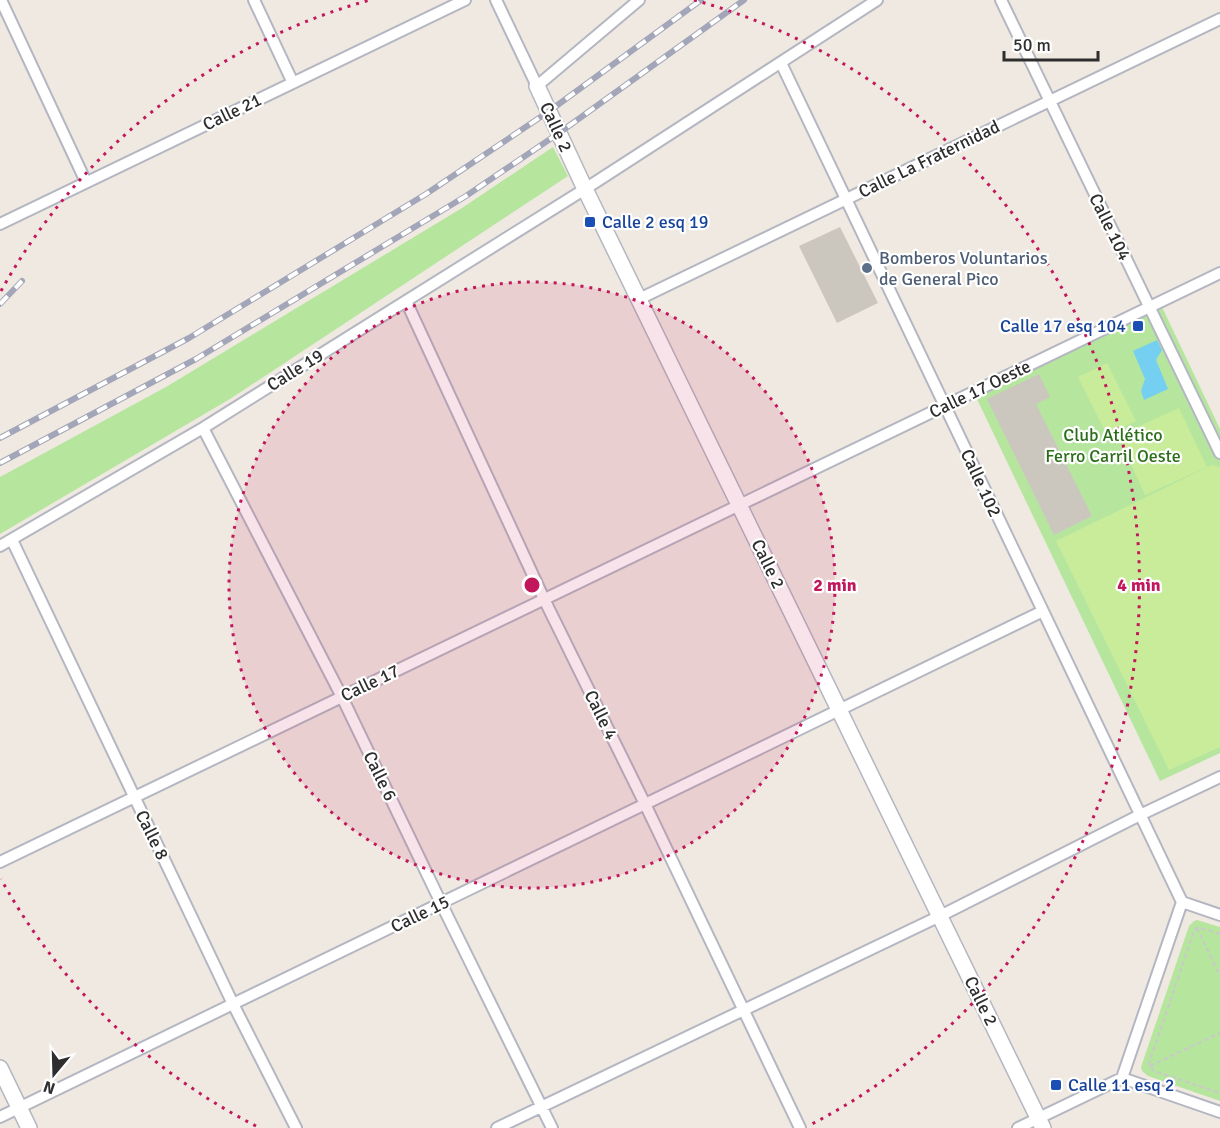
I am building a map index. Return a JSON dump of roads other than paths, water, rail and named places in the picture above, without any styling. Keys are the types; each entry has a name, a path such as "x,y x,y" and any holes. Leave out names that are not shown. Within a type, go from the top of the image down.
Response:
{"street":[{"path":"0,0 86,182"},
{"path":"255,0 293,83"},
{"name":"Calle 21","path":"0,224 465,0"},
{"name":"Calle 2","path":"496,0 585,189 1041,1123"},
{"path":"537,86 639,0"},
{"name":"Calle 19","path":"0,546 203,428 585,189 878,0"},
{"name":"Calle 104","path":"1001,0 1220,453"},
{"name":"Calle La Fraternidad","path":"639,299 1220,19"},
{"name":"Calle 102","path":"781,63 1182,902"},
{"name":"Calle 17 Oeste","path":"740,505 1220,273"},
{"name":"Calle 4","path":"406,301 544,599 800,1128"},
{"name":"Calle 6","path":"203,428 342,697 552,1128"},
{"name":"Calle 17","path":"0,862 740,505"},
{"name":"Calle 8","path":"12,540 233,1004 296,1128"},
{"name":"Calle 15","path":"0,1117 1042,612"},
{"path":"497,1128 940,916 1220,777"},
{"path":"1018,1128 1041,1123 1122,1078 1182,902 1220,915"},
{"path":"0,1068 29,1128"},
{"path":"1122,1078 1220,1112"}],"water":[{"path":"1157,340 1162,350 1156,360 1168,389 1144,400 1141,391 1145,379 1133,351"}],"railway":[{"path":"0,438 189,338 426,194 548,112 701,0"},
{"path":"0,463 196,359 466,196 559,133 744,0"},
{"path":"0,304 22,281"}],"place":[{"name":"Calle 2 esq 19","path":"590,222"},
{"name":"Bomberos Voluntarios de General Pico","path":"867,268"},
{"name":"Calle 17 esq 104","path":"1138,326"},
{"name":"Calle 11 esq 2","path":"1056,1085"}],"park label":[{"name":"Club Atlético Ferro Carril Oeste","path":"1113,445"}]}
